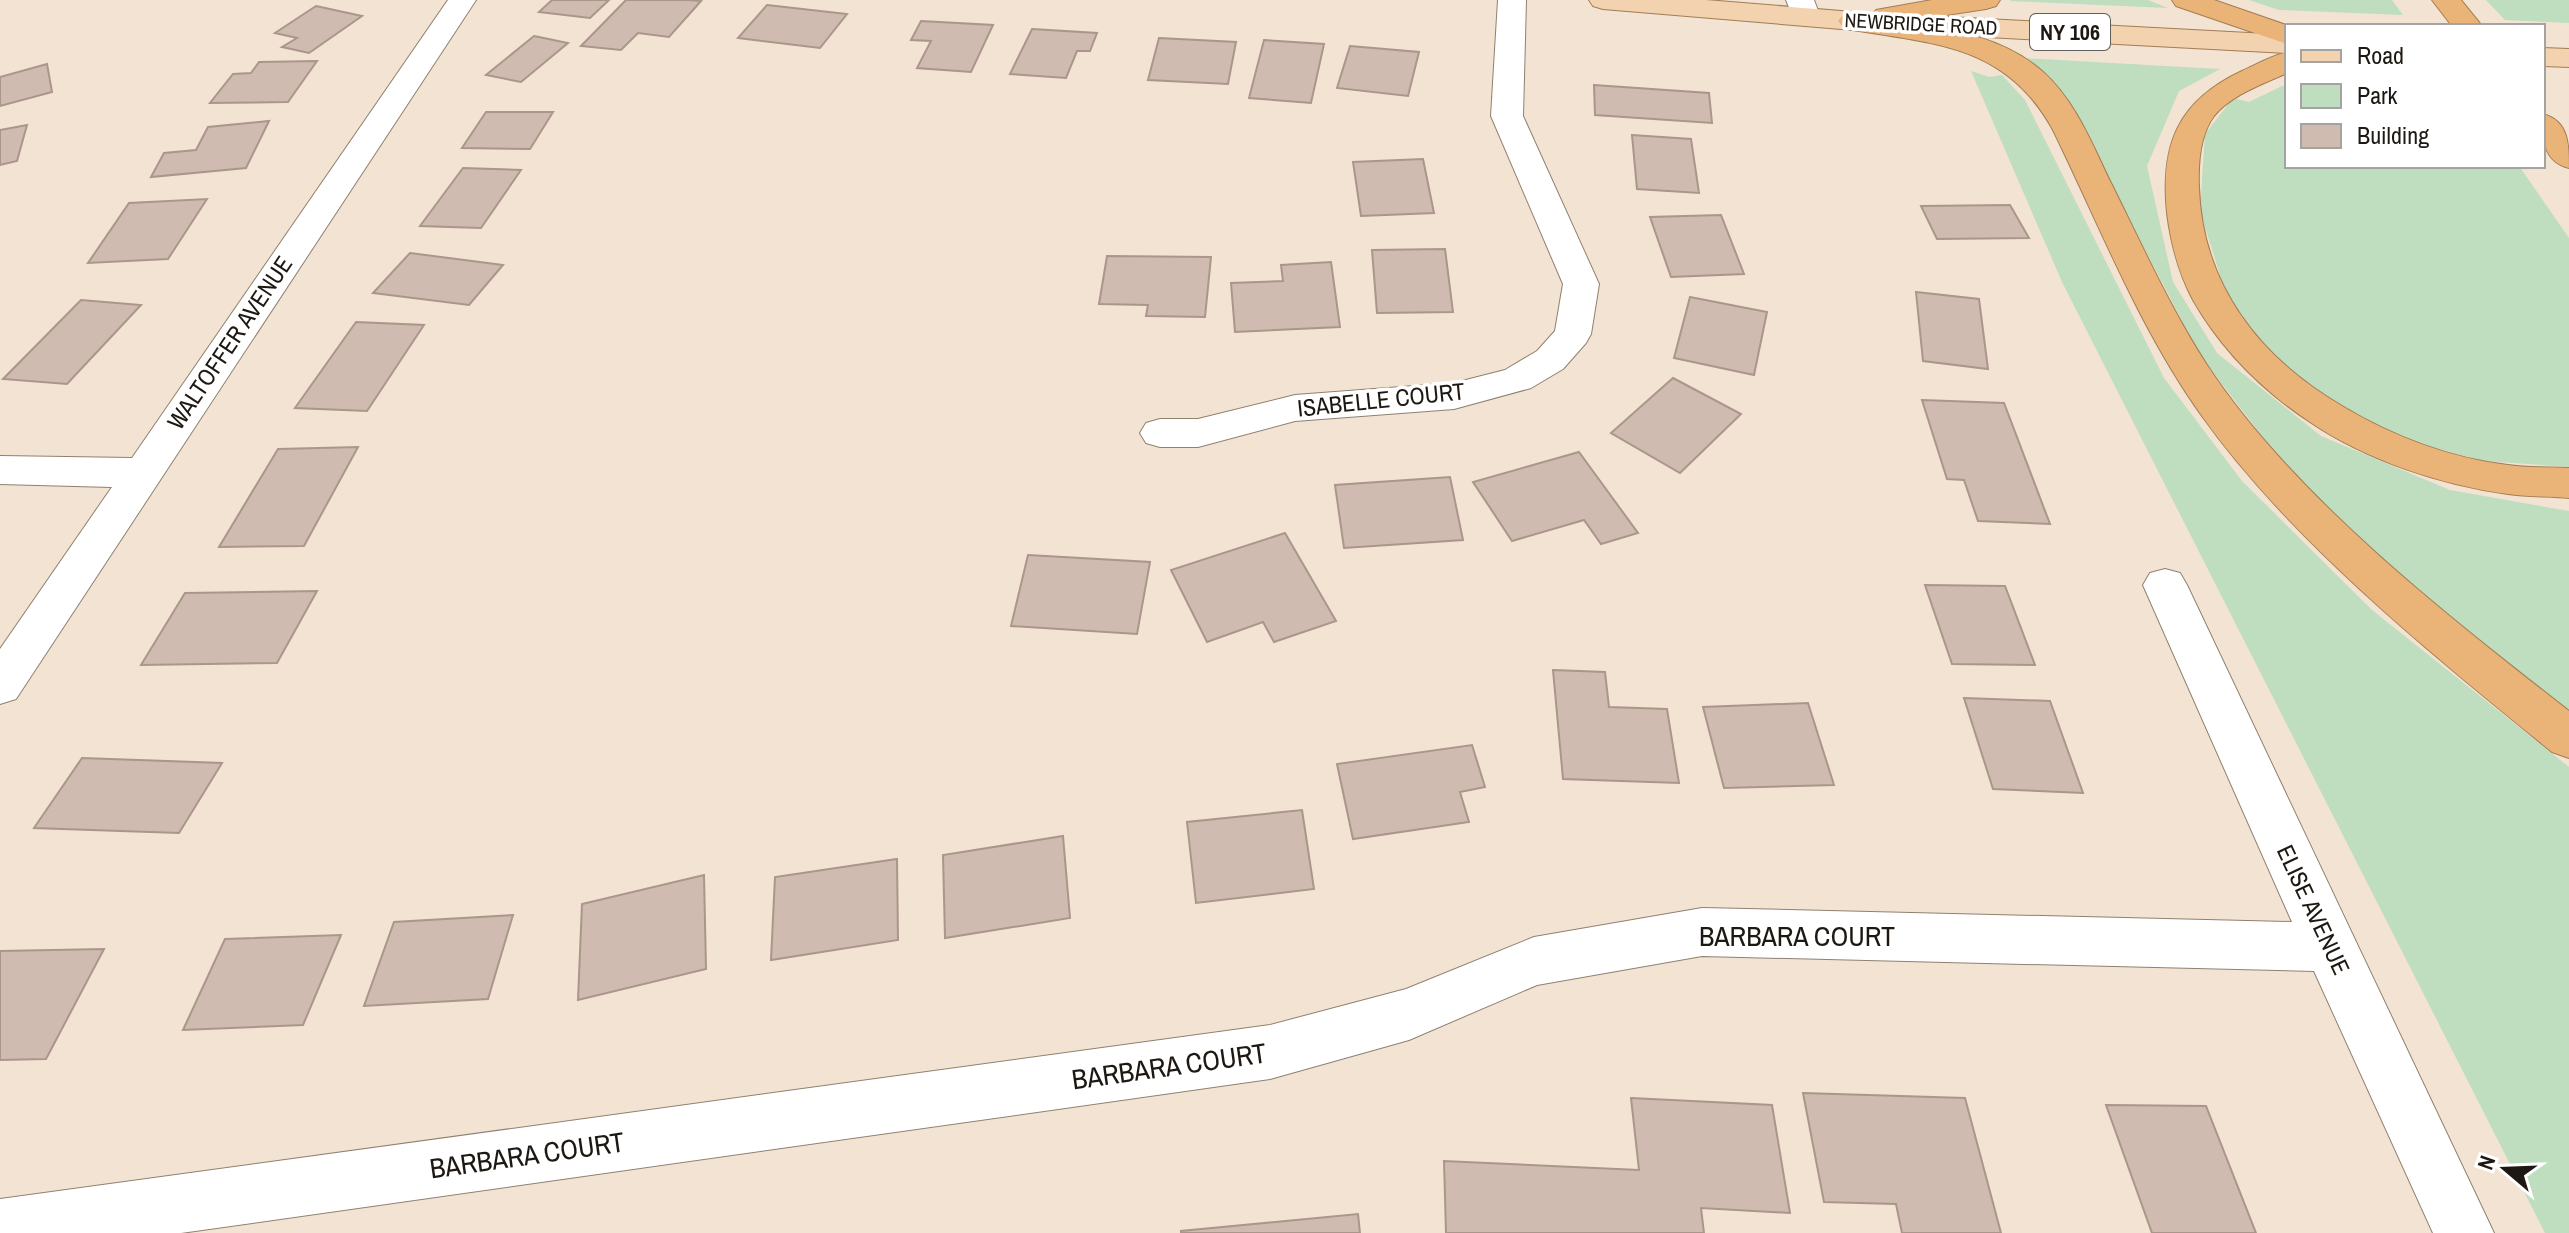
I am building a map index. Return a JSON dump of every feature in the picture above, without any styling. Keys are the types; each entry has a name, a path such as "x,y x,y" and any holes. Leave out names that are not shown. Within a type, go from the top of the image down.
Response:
{"highway":[{"path":"1853,21 1986,0"},
{"path":"2186,0 2285,34"},
{"path":"2446,0 2465,24"},
{"path":"1853,21 1947,39 2003,57 2032,77 2065,122 2166,330 2208,396 2263,463 2343,547 2467,657 2569,738"},
{"path":"2285,62 2221,95 2204,108 2188,134 2181,183 2188,240 2200,279 2239,340 2291,389 2347,426 2425,460 2503,479 2569,483"},
{"path":"2545,127 2569,158"}],"main road":[{"name":"NEWBRIDGE ROAD","path":"1603,0 1802,8 1853,21 2285,44"},
{"path":"2545,57 2569,58"}],"street":[{"name":"WALTOFFER AVENUE","path":"0,686 462,0"},
{"name":"ISABELLE COURT","path":"1160,433 1198,433 1295,408 1454,396 1518,379 1550,360 1573,334 1581,284 1507,116 1512,0"},
{"path":"0,470 142,473"},
{"name":"ELISE AVENUE","path":"2165,585 2329,947 2464,1233"},
{"name":"BARBARA COURT","path":"0,1229 1270,1052 1409,1014 1534,961 1702,932 2329,947"}],"green space":[{"path":"2011,0 2148,0 2168,8 2010,1"},
{"path":"2249,0 2392,0 2403,15 2279,10"},
{"path":"2486,0 2569,0 2569,23 2505,20"},
{"path":"2021,58 2220,69 2179,91 2147,166 2173,282 2217,353 2321,436 2450,490 2569,511 2569,714 2434,609 2290,472 2201,357 2073,112"},
{"path":"1971,71 1989,77 2002,75 2025,100 2164,378 2242,481 2372,610 2569,767 2569,1233 2545,1233 2062,282"},
{"path":"2285,86 2285,168 2520,168 2569,238 2569,467 2484,461 2382,434 2290,377 2230,307 2200,211 2205,134 2233,98 2249,102"}],"building":[{"path":"552,0 609,0 590,18 539,12"},
{"path":"626,0 701,1 669,37 638,33 621,50 581,46"},
{"path":"767,5 847,14 820,48 738,38"},
{"path":"316,6 362,16 309,53 282,47 297,38 275,33"},
{"path":"921,21 993,25 971,72 917,68 931,41 911,40"},
{"path":"1032,29 1097,33 1090,51 1077,51 1066,78 1010,74"},
{"path":"534,36 568,43 521,82 486,75"},
{"path":"1159,38 1236,42 1228,84 1148,80"},
{"path":"1264,40 1324,44 1311,103 1249,98"},
{"path":"1350,46 1419,52 1408,96 1337,88"},
{"path":"317,61 288,102 210,103 233,74 251,73 259,62"},
{"path":"47,64 52,92 0,106 0,77"},
{"path":"1594,85 1709,93 1712,123 1595,115"},
{"path":"486,112 553,112 530,149 462,148"},
{"path":"269,121 246,168 151,177 164,153 196,150 208,127"},
{"path":"27,125 17,161 0,165 0,130"},
{"path":"1632,135 1691,139 1699,193 1637,189"},
{"path":"1423,159 1434,213 1361,216 1353,162"},
{"path":"463,168 521,170 481,228 420,226"},
{"path":"207,199 168,259 88,263 129,203"},
{"path":"2010,205 2029,238 1937,239 1921,206"},
{"path":"1721,215 1744,274 1671,277 1650,217"},
{"path":"1445,249 1453,312 1377,313 1372,250"},
{"path":"410,253 503,265 469,305 373,293"},
{"path":"1107,256 1211,257 1205,317 1146,316 1148,305 1099,304"},
{"path":"1331,262 1340,327 1235,332 1231,283 1283,281 1281,265"},
{"path":"1916,292 1979,299 1988,369 1923,361"},
{"path":"1690,297 1767,312 1754,375 1674,358"},
{"path":"81,300 141,305 67,384 3,379"},
{"path":"356,322 424,325 367,411 295,408"},
{"path":"1673,378 1741,414 1680,473 1611,433"},
{"path":"1922,400 2004,403 2050,524 1978,521 1964,480 1947,479"},
{"path":"358,447 304,546 219,547 278,449"},
{"path":"1579,452 1638,533 1601,544 1584,520 1512,541 1473,482"},
{"path":"1450,477 1463,540 1344,548 1335,485"},
{"path":"1285,533 1336,621 1274,642 1263,622 1207,642 1171,570"},
{"path":"1028,555 1150,562 1137,634 1011,626"},
{"path":"1925,585 2005,586 2035,665 1952,664"},
{"path":"317,591 277,663 141,665 185,593"},
{"path":"1553,670 1605,672 1609,707 1667,709 1679,783 1563,779"},
{"path":"1964,698 2050,701 2083,793 1993,789"},
{"path":"1808,703 1834,785 1724,788 1703,707"},
{"path":"1472,745 1485,787 1460,792 1469,822 1353,839 1337,764"},
{"path":"82,758 222,763 179,833 34,828"},
{"path":"1302,810 1314,889 1196,903 1187,822"},
{"path":"1063,836 1070,918 945,938 943,855"},
{"path":"897,859 898,940 771,960 775,877"},
{"path":"704,875 706,969 578,1000 582,904"},
{"path":"513,915 488,999 364,1006 394,922"},
{"path":"341,935 303,1025 183,1030 225,939"},
{"path":"104,949 46,1059 0,1060 0,951"},
{"path":"1803,1093 1965,1098 2001,1233 1902,1233 1896,1204 1824,1202"},
{"path":"1631,1098 1772,1105 1790,1213 1701,1208 1704,1233 1446,1233 1444,1161 1639,1170"},
{"path":"2106,1105 2206,1106 2256,1233 2152,1233"},
{"path":"1358,1214 1360,1233 1181,1233 1181,1231"}]}
